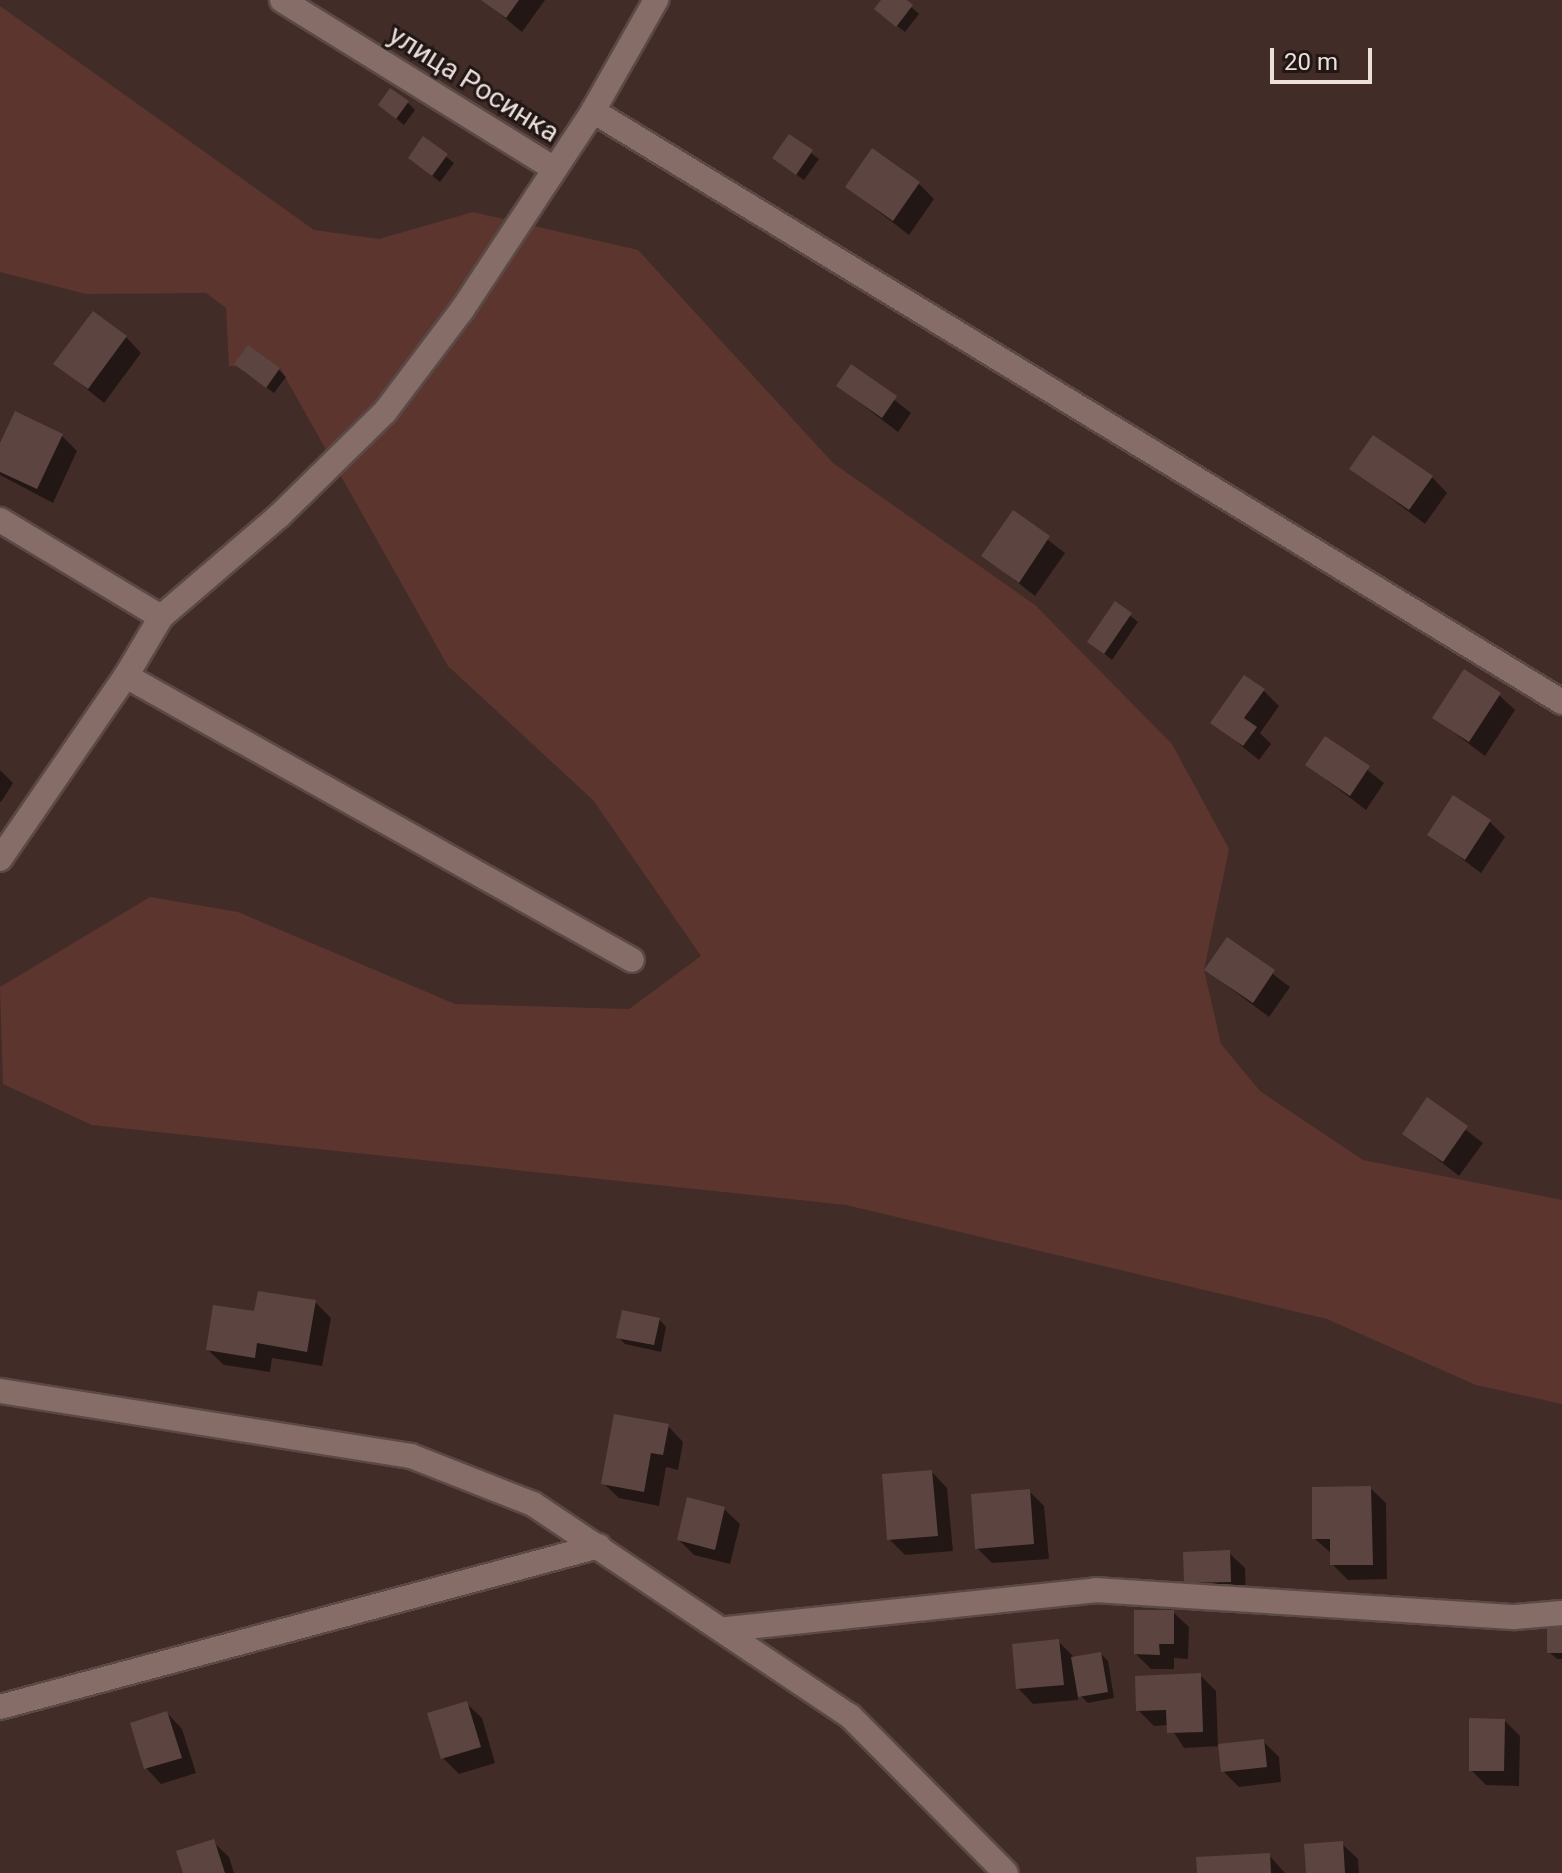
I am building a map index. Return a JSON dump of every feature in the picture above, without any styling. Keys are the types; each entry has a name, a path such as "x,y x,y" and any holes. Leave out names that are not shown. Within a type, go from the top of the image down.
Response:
{"street":[{"name":"улица Росинка","path":"282,0 553,168"},
{"path":"0,859 126,676 161,617 279,516 385,412 462,310 593,111 656,0"},
{"path":"593,111 1562,702"},
{"path":"0,520 161,617"},
{"path":"126,676 632,960"},
{"path":"0,1391 411,1456 533,1504 727,1629 850,1716 1006,1873"},
{"path":"0,1707 599,1546"},
{"path":"727,1629 1095,1590 1500,1617 1562,1613"}],"shaded area":[{"path":"0,6 314,230 379,239 473,212 638,250 833,463 1035,605 1172,744 1229,849 1204,970 1221,1044 1260,1091 1363,1160 1562,1200 1562,1404 1476,1385 1327,1319 846,1205 92,1125 3,1084 0,987 150,897 238,912 455,1004 629,1009 701,956 593,800 448,666 280,368 229,366 226,308 206,293 86,294 0,272"}],"building":[{"path":"481,0 519,0 506,18"},
{"path":"881,0 907,0 913,5 896,27 874,9"},
{"path":"390,88 409,101 396,119 378,105"},
{"path":"789,134 813,150 796,175 772,158"},
{"path":"423,136 448,154 432,176 408,158"},
{"path":"872,148 920,182 893,221 845,187"},
{"path":"93,311 127,336 88,389 53,364"},
{"path":"248,345 280,368 266,388 234,364"},
{"path":"851,364 897,396 882,418 836,386"},
{"path":"15,411 63,434 37,489 0,472 0,443"},
{"path":"1373,435 1433,476 1409,510 1349,469"},
{"path":"1013,510 1050,536 1019,583 981,556"},
{"path":"1115,601 1132,613 1104,654 1087,642"},
{"path":"1464,669 1501,693 1469,742 1432,718"},
{"path":"1244,675 1265,689 1244,718 1257,727 1243,746 1210,723"},
{"path":"1325,736 1370,766 1350,796 1305,765"},
{"path":"1453,795 1491,820 1465,860 1427,835"},
{"path":"1227,937 1275,970 1253,1003 1204,970"},
{"path":"1427,1097 1468,1126 1443,1162 1402,1134"},
{"path":"258,1291 316,1300 307,1352 257,1343 255,1358 206,1350 213,1305 254,1311"},
{"path":"622,1310 660,1318 654,1345 616,1338"},
{"path":"614,1414 669,1424 663,1455 651,1453 644,1492 601,1484"},
{"path":"932,1470 938,1536 887,1540 882,1474"},
{"path":"1371,1486 1373,1565 1330,1565 1330,1539 1312,1539 1312,1487"},
{"path":"1030,1489 1034,1544 975,1549 971,1494"},
{"path":"687,1497 725,1507 715,1550 677,1540"},
{"path":"1230,1550 1231,1582 1184,1583 1183,1552"},
{"path":"1134,1610 1174,1610 1174,1644 1159,1644 1160,1655 1134,1654"},
{"path":"1547,1620 1562,1620 1562,1653 1547,1653"},
{"path":"1059,1639 1064,1685 1016,1689 1012,1644"},
{"path":"1101,1652 1108,1692 1078,1697 1071,1657"},
{"path":"1201,1673 1203,1732 1167,1733 1166,1710 1136,1711 1135,1676"},
{"path":"467,1701 481,1747 441,1759 427,1713"},
{"path":"167,1711 182,1758 144,1769 130,1723"},
{"path":"1469,1718 1505,1719 1504,1771 1469,1771"},
{"path":"1264,1739 1267,1767 1221,1772 1218,1744"},
{"path":"214,1839 225,1873 183,1873 176,1851"},
{"path":"1343,1841 1345,1873 1306,1873 1304,1844"},
{"path":"1270,1853 1271,1873 1197,1873 1196,1857"}]}
